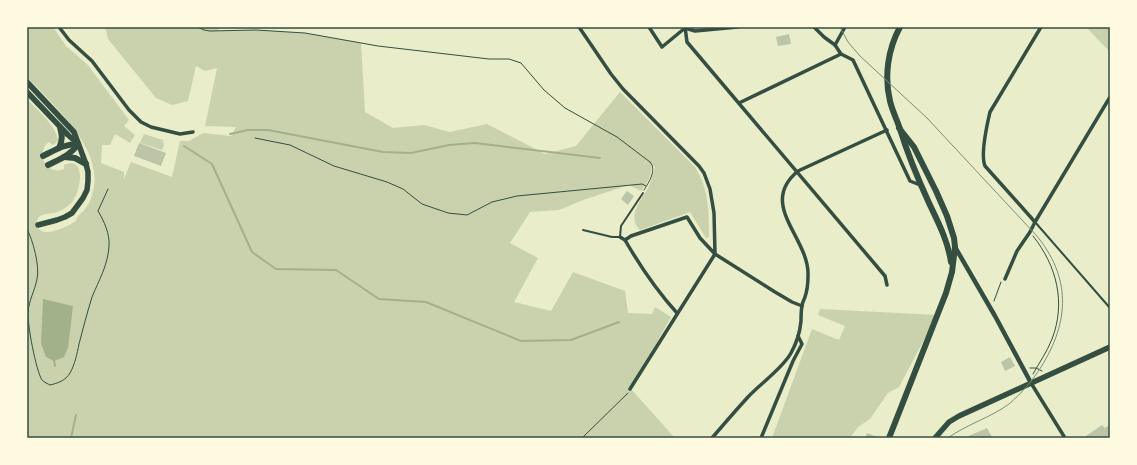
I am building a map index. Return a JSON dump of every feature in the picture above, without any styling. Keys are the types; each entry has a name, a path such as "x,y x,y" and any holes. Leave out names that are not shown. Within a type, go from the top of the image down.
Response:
{"main road":[{"path":"900,27 891,48 888,62 887,76 890,100 920,185 950,252 952,272"},
{"path":"27,82 74,132 86,164 88,181 87,190 72,213 38,226"},
{"path":"27,92 78,144"},
{"path":"59,148 62,141 60,126"},
{"path":"889,438 946,293 952,272 955,247 954,238 947,216 936,191 914,147 899,128"},
{"path":"44,156 69,144 78,144"},
{"path":"48,164 64,157 78,144"},
{"path":"64,157 75,158 86,164"},
{"path":"939,225 955,247"},
{"path":"935,438 949,422 959,416 1110,347"}],"street":[{"path":"60,27 69,40 92,61 129,110 140,122 151,127 180,134 194,132"},
{"path":"579,27 623,89 699,166 704,173 710,189 714,213 715,254 630,389"},
{"path":"648,27 662,47 685,28"},
{"path":"685,28 694,31 738,27"},
{"path":"814,27 835,45 841,54 853,60 910,181 920,185"},
{"path":"835,45 845,27"},
{"path":"1035,222 985,166 983,154 987,122 990,112 1041,27"},
{"path":"685,28 688,42 885,276 886,285"},
{"path":"739,103 841,54"},
{"path":"1005,278 1017,251 1030,232 1110,97"},
{"path":"712,438 749,396 787,360 798,336 802,306 807,290 807,261 800,243 790,227 783,205 782,196 784,187 798,172 887,130"},
{"path":"625,240 631,236 687,217 700,238 715,254 775,292 802,306"},
{"path":"620,237 625,240 641,267 677,313"},
{"path":"955,247 1031,383 1066,438"},
{"path":"761,438 793,361 802,344 798,336"}],"lane":[{"path":"583,230 612,237 620,237 621,226 643,193"},
{"path":"1035,222 1110,308"}],"path":[{"path":"197,27 210,31 256,30 305,32 378,46 489,59 509,59 521,63 544,90 565,108 617,137 653,165 654,169 651,178 643,193"},
{"path":"255,138 290,145 334,166 388,182 403,189 422,204 448,213 466,215 492,202 516,196 642,184 646,186"},
{"path":"27,229 30,234 38,278 29,304 28,320 36,366 43,380 50,386 65,379 73,367 92,297 108,260 109,244 103,219 98,211 108,190"},
{"path":"1030,232 1046,254 1052,266 1057,284 1059,300 1059,313 1052,341 1036,368"},
{"path":"991,309 1002,281 1005,278"},
{"path":"582,438 630,389"}],"shaded area":[{"path":"27,27 53,27 66,46 87,64 129,120 124,126 135,135 130,143 115,134 110,145 102,145 101,163 124,172 124,179 131,162 172,177 180,141 189,141 203,133 231,136 236,127 205,126 217,68 205,71 196,66 188,101 172,105 156,98 108,39 105,27 219,27 219,31 256,30 305,33 361,43 365,112 393,128 424,125 450,132 487,124 545,154 576,146 620,92 695,167 700,175 706,192 709,237 706,238 690,212 640,230 636,225 634,220 636,209 648,188 655,167 651,164 649,179 641,191 629,185 583,200 559,210 530,212 510,243 538,258 514,302 551,311 573,272 625,291 628,313 652,314 655,307 671,317 631,389 675,438 27,438 27,99 46,118 57,135 58,141 53,145 49,142 43,149 44,162 54,170 64,169 64,165 71,163 76,165 80,174 80,181 73,201 60,211 39,217 37,220 37,226 40,230 44,232 56,231 76,221 77,217 90,201 95,178 92,162 85,146 75,130 51,101 27,77"},
{"path":"1086,27 1110,27 1110,52"},
{"path":"144,134 163,140 164,145 162,150 140,143"},
{"path":"43,299 73,306 68,348 64,357 54,361 46,357 41,343"},
{"path":"820,309 937,315 899,387 888,393 870,419 858,427 850,438 772,438 812,329 839,340 845,326 818,315"}],"building":[{"path":"789,34 791,44 778,46 776,37"},
{"path":"139,143 166,153 161,166 134,156"},
{"path":"627,191 634,196 628,205 621,199"},
{"path":"1010,357 1015,366 1005,371 1001,362"},
{"path":"1102,425 1105,428 1109,425 1110,438 1083,438"},
{"path":"987,428 992,437 990,438 964,438"},
{"path":"867,433 880,438 865,438"}],"waterway":[{"path":"230,134 248,130 268,130 383,152 411,153 449,145 475,143 600,158"},
{"path":"184,146 212,164 252,252 276,269 336,270 379,299 426,302 521,341 571,340 619,322"},
{"path":"54,360 55,366"},
{"path":"71,438 76,415"}],"tram line":[{"path":"840,27 848,42 860,56 927,118 1036,235 1056,267 1061,283 1061,316 1057,333 1051,350 1034,377 1022,391 1002,409 948,438"}]}
